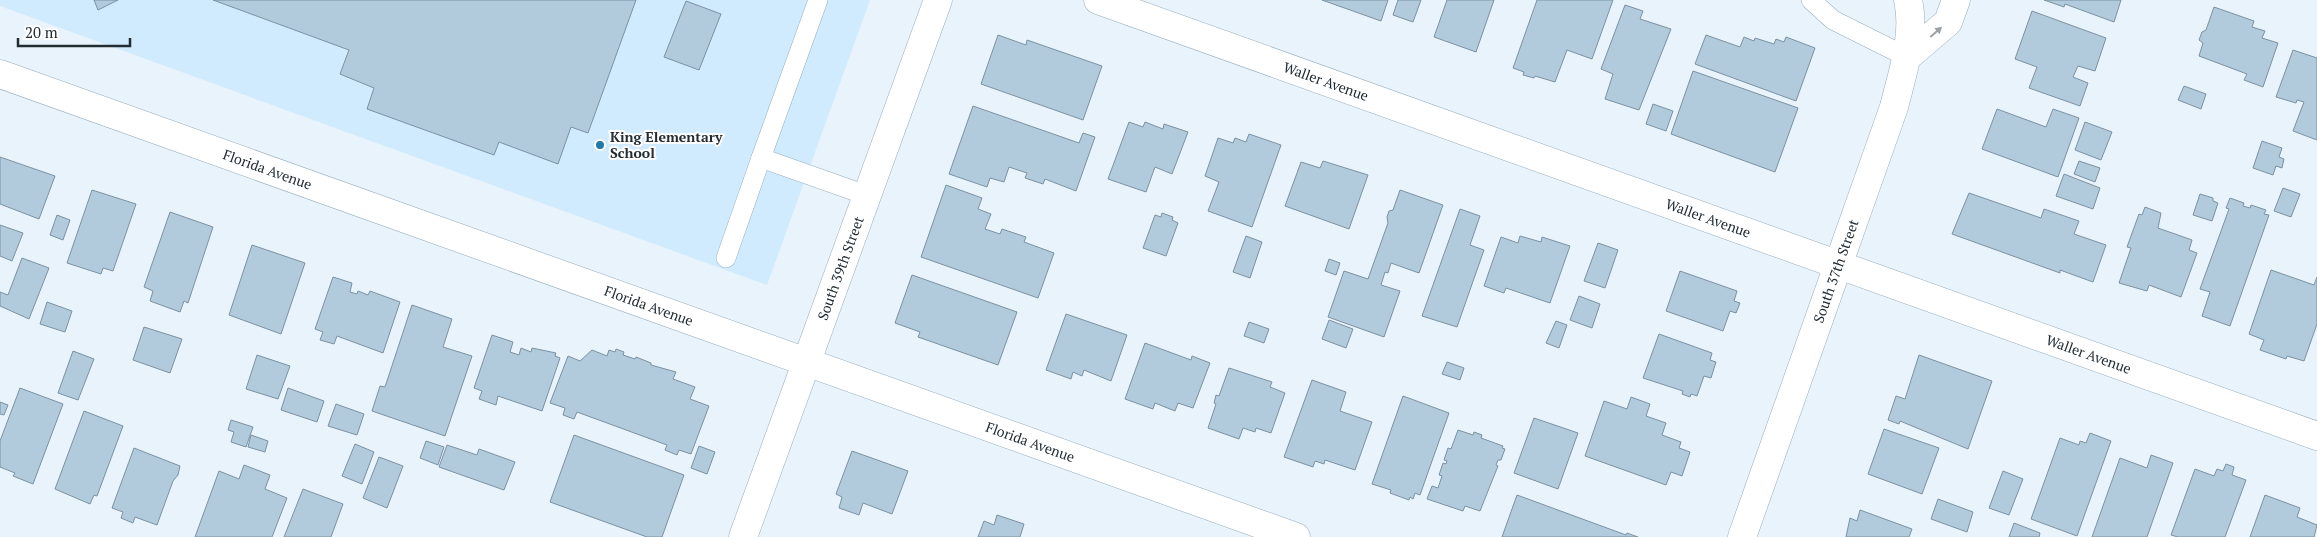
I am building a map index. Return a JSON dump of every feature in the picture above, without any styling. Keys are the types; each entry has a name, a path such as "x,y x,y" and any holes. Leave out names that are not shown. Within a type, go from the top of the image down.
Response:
{"street":[{"name":"South 39th Street","path":"743,537 938,0"},
{"name":"Waller Avenue","path":"1098,0 2317,436"},
{"name":"South 37th Street","path":"1742,537 1894,107 1907,57 1910,10 1908,0"},
{"path":"1907,57 1948,22 1956,0"},
{"name":"Florida Avenue","path":"0,74 1296,537"}],"lane":[{"path":"726,258 818,0"},
{"path":"1811,0 1833,20 1907,57"},
{"path":"761,158 866,195"}],"shaded area":[{"name":"King Elementary School","path":"0,0 870,0 767,285 0,6"}],"building":[{"path":"94,0 118,0 98,10"},
{"path":"213,0 636,0 588,133 571,127 558,164 499,142 494,155 367,109 374,88 340,74 349,50"},
{"path":"1322,0 1388,0 1381,21"},
{"path":"1398,0 1421,0 1413,22 1393,15"},
{"path":"1447,0 1494,0 1476,52 1434,37"},
{"path":"1537,0 1613,0 1592,59 1567,50 1555,82 1535,76 1534,78 1523,75 1524,72 1513,68"},
{"path":"2044,0 2121,0 2114,22 2065,4 2064,7"},
{"path":"686,1 721,14 699,70 664,57"},
{"path":"1625,5 1643,11 1640,19 1671,29 1639,110 1605,99 1613,74 1601,69"},
{"path":"2214,7 2254,21 2252,27 2265,31 2262,38 2278,43 2263,87 2244,80 2247,74 2199,56 2203,43 2199,40 2202,32 2206,30"},
{"path":"2032,11 2106,38 2095,71 2078,66 2073,77 2088,83 2080,106 2029,88 2037,67 2015,59"},
{"path":"998,35 1026,45 1027,40 1102,66 1083,120 981,84"},
{"path":"1706,35 1740,47 1744,37 1754,41 1755,38 1774,44 1776,39 1784,42 1786,37 1815,48 1796,101 1695,64"},
{"path":"2293,50 2317,58 2317,140 2293,131 2304,102 2297,100 2296,103 2276,97"},
{"path":"1693,71 1798,108 1775,172 1671,134"},
{"path":"2184,86 2206,94 2201,109 2178,100"},
{"path":"1653,104 1673,111 1666,131 1646,124"},
{"path":"973,106 1079,143 1083,133 1095,137 1076,191 1045,179 1043,184 1025,178 1027,173 1009,167 1004,182 990,178 987,187 949,174"},
{"path":"1997,109 2046,127 2053,109 2079,118 2058,177 1982,149"},
{"path":"1129,122 1143,127 1145,122 1163,129 1164,124 1188,132 1172,174 1155,167 1146,192 1108,179"},
{"path":"2085,122 2112,132 2101,160 2075,150"},
{"path":"1249,134 1281,145 1252,227 1208,211 1219,182 1205,176 1218,138 1233,143 1235,138 1246,142"},
{"path":"2262,141 2282,148 2279,157 2284,159 2282,168 2276,166 2273,175 2253,168"},
{"path":"0,157 55,176 39,219 0,204"},
{"path":"1323,161 1368,175 1349,229 1285,206 1301,162 1320,168"},
{"path":"2079,161 2100,168 2095,182 2074,174"},
{"path":"2064,174 2100,188 2093,209 2056,196"},
{"path":"946,185 982,198 978,209 991,214 985,229 1000,234 1002,229 1026,237 1024,242 1054,253 1038,298 921,257"},
{"path":"2283,188 2300,194 2291,217 2274,211"},
{"path":"92,190 136,204 113,271 103,268 101,274 67,263"},
{"path":"1400,190 1443,205 1419,273 1391,263 1388,273 1385,272 1381,285 1400,291 1384,337 1328,317 1344,271 1368,279 1388,223 1389,211 1393,210"},
{"path":"1969,193 2041,218 2044,209 2079,221 2074,234 2106,245 2093,282 2060,270 2060,273 1952,234"},
{"path":"2200,194 2213,198 2213,201 2218,203 2212,221 2193,215"},
{"path":"2230,198 2244,203 2243,206 2250,208 2251,205 2266,210 2264,214 2269,215 2230,326 2202,316 2210,292 2200,289 2229,209 2226,208"},
{"path":"2145,207 2161,213 2158,228 2192,240 2189,250 2197,253 2181,297 2149,285 2147,291 2119,283 2131,248 2127,247 2139,214 2142,215"},
{"path":"1460,209 1480,216 1470,245 1484,250 1457,327 1422,316"},
{"path":"170,212 213,227 188,303 184,301 180,312 150,301 153,291 144,287"},
{"path":"1162,213 1173,217 1172,220 1178,223 1166,256 1143,248 1155,215 1161,217"},
{"path":"57,215 70,220 63,240 50,235"},
{"path":"0,225 23,233 12,261 0,256"},
{"path":"1246,236 1262,242 1250,278 1233,272"},
{"path":"1520,236 1541,242 1542,237 1570,246 1550,303 1506,288 1504,293 1484,286 1501,237 1518,243"},
{"path":"1598,243 1618,250 1605,288 1584,281"},
{"path":"252,245 305,263 281,334 229,315"},
{"path":"22,258 49,268 29,319 0,306 0,292 8,295"},
{"path":"1329,259 1340,263 1336,275 1325,271"},
{"path":"2271,270 2314,285 2317,277 2317,324 2304,361 2287,356 2286,359 2260,350 2264,340 2249,334"},
{"path":"1680,271 1737,291 1734,301 1740,303 1736,313 1730,311 1723,331 1666,311"},
{"path":"912,275 1017,312 998,365 918,337 920,332 895,323"},
{"path":"333,277 352,283 350,292 357,294 358,291 368,295 370,291 400,302 383,353 337,336 334,344 320,340 323,332 315,329"},
{"path":"1579,296 1600,304 1592,328 1570,320"},
{"path":"47,302 72,311 65,332 40,324"},
{"path":"412,305 452,319 443,347 472,356 445,436 372,411 380,386 385,387"},
{"path":"1066,314 1127,335 1111,381 1084,370 1082,376 1073,372 1071,379 1046,370"},
{"path":"1329,320 1353,329 1346,348 1322,339"},
{"path":"1556,321 1567,325 1559,348 1546,343"},
{"path":"1249,322 1269,329 1264,343 1244,336"},
{"path":"144,327 182,339 170,373 133,360"},
{"path":"1659,334 1712,353 1710,360 1716,362 1711,378 1704,376 1697,396 1691,394 1690,397 1682,394 1683,391 1643,378"},
{"path":"492,335 513,342 510,352 519,355 521,348 531,352 532,348 556,353 555,356 560,358 542,411 498,396 496,405 479,399 482,391 474,388"},
{"path":"1145,343 1191,360 1192,356 1210,363 1193,408 1178,403 1175,411 1155,403 1153,409 1125,399"},
{"path":"616,349 624,352 623,355 635,359 636,357 651,363 651,365 676,372 673,379 695,387 690,399 709,406 691,454 679,450 677,455 665,450 667,445 577,412 574,419 563,415 565,408 550,403 568,356 580,361 592,350 607,356 609,350 615,352"},
{"path":"73,351 94,359 78,400 58,393"},
{"path":"257,355 290,366 278,399 246,389"},
{"path":"1919,355 1992,381 1968,449 1900,421 1899,424 1888,420 1896,396 1905,399"},
{"path":"1447,362 1464,368 1460,380 1442,374"},
{"path":"1229,368 1272,382 1270,387 1285,393 1271,433 1256,428 1255,432 1243,428 1239,439 1208,428 1216,404 1214,403 1216,395 1219,396"},
{"path":"1312,380 1346,392 1340,411 1372,422 1355,470 1325,460 1324,464 1315,461 1313,467 1284,457"},
{"path":"20,388 63,404 33,484 13,476 15,473 0,467 0,441"},
{"path":"288,388 324,401 317,422 281,410"},
{"path":"1403,396 1449,413 1420,495 1415,493 1413,499 1410,497 1409,500 1390,493 1391,490 1372,484"},
{"path":"1631,397 1650,404 1646,416 1666,423 1662,435 1681,442 1679,448 1690,452 1682,476 1671,472 1666,485 1585,456 1604,401 1627,409"},
{"path":"0,402 8,405 4,415 0,414"},
{"path":"336,404 364,414 357,435 328,426"},
{"path":"84,411 123,426 97,496 94,495 90,504 55,489"},
{"path":"1534,418 1578,433 1558,489 1514,473"},
{"path":"231,420 253,427 246,447 231,442 234,432 228,430"},
{"path":"1884,429 1939,448 1922,494 1868,474"},
{"path":"1458,430 1473,435 1474,432 1482,435 1481,438 1503,446 1502,448 1505,449 1501,460 1498,460 1496,465 1498,466 1480,511 1465,506 1463,511 1427,499 1432,486 1438,488 1442,476 1439,475 1443,463 1446,464 1447,461 1444,460 1448,448 1451,449"},
{"path":"2090,433 2111,441 2077,536 2031,519 2060,438 2079,445 2080,441 2086,443"},
{"path":"251,435 268,441 265,452 248,447"},
{"path":"574,435 684,475 662,537 647,537 550,502"},
{"path":"426,441 444,447 438,465 420,458"},
{"path":"355,444 374,452 362,484 342,476"},
{"path":"447,445 477,455 479,449 515,462 504,490 439,467"},
{"path":"699,446 715,452 707,474 691,468"},
{"path":"134,448 180,466 157,525 135,517 133,523 121,518 123,512 112,508"},
{"path":"852,451 908,471 892,514 863,503 859,515 839,508 842,497 836,494"},
{"path":"2151,455 2173,463 2147,537 2092,537 2120,458 2147,468"},
{"path":"379,457 403,466 387,508 363,498"},
{"path":"2226,464 2234,467 2232,475 2246,480 2225,537 2178,537 2171,535 2195,469 2214,476 2217,469 2223,471"},
{"path":"244,465 270,475 265,489 287,498 272,537 195,537 219,471 239,479"},
{"path":"2003,471 2023,479 2009,515 1989,508"},
{"path":"303,489 343,504 331,537 284,537"},
{"path":"1517,495 1626,535 1627,533 1638,537 1502,537"},
{"path":"2265,495 2300,508 2297,517 2317,525 2314,537 2250,537"},
{"path":"1938,499 1973,512 1967,532 1931,519"},
{"path":"1860,510 1912,529 1909,537 1846,537 1850,518 1857,521"},
{"path":"997,515 1024,524 1020,537 978,537 984,521 994,525"},
{"path":"2014,523 2040,533 2039,537 2009,537"}],"place":[{"name":"King Elementary School","path":"600,145"}]}
